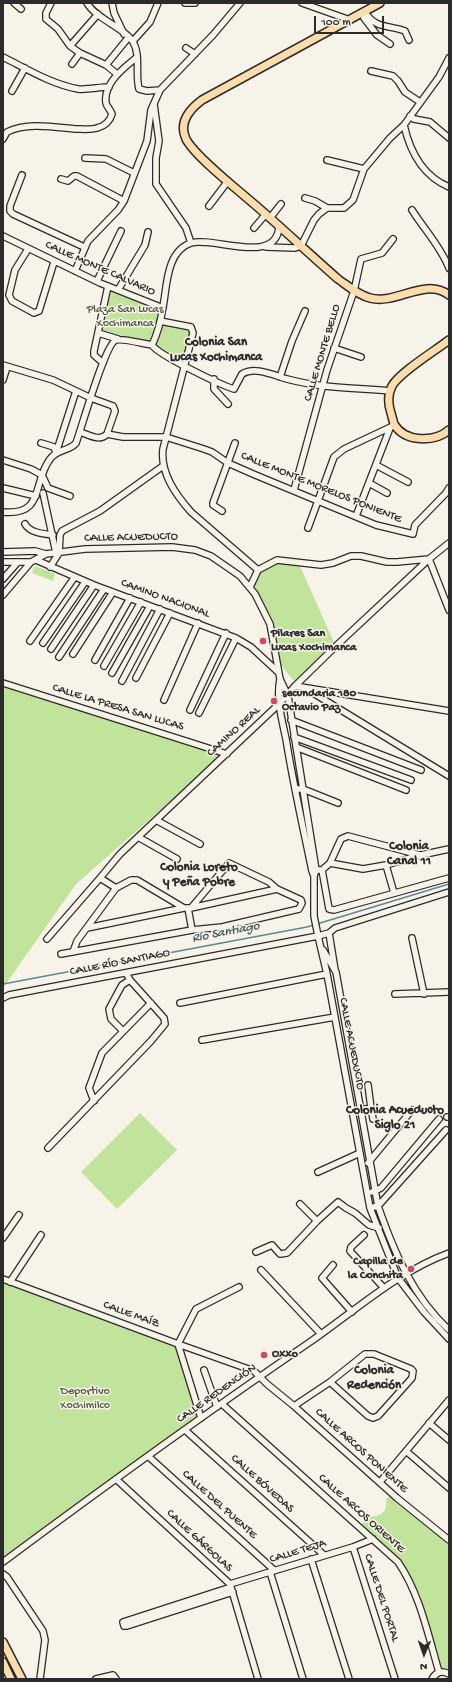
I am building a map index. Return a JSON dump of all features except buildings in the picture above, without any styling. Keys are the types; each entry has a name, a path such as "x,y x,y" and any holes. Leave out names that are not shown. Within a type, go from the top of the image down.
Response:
{"main road":[{"path":"380,3 202,100 191,109 184,126 186,139 193,148 228,181 300,246 354,291 371,299 398,296 423,289 442,291 449,295"},
{"path":"449,340 397,379 390,391 388,401 392,426 410,436 422,439 441,436 449,430"},
{"path":"3,1642 22,1679"},
{"path":"3,1662 11,1679"}],"street":[{"path":"14,3 21,9"},
{"path":"51,3 46,13 46,19 58,29 70,46 80,53 106,65 117,74"},
{"path":"87,3 98,14 128,38"},
{"path":"112,3 114,13 137,57 139,89 147,91 160,90"},
{"path":"106,65 128,38 150,22 158,3"},
{"path":"185,3 195,3"},
{"path":"75,271 84,247 118,210 124,201 147,141 154,101 160,90 195,54 240,3"},
{"path":"302,3 350,20"},
{"path":"363,13 375,23 405,31 409,40"},
{"path":"363,13 377,35 390,44"},
{"path":"70,46 98,14"},
{"path":"186,48 195,54"},
{"path":"72,64 80,53"},
{"path":"3,57 63,85 79,89 109,87"},
{"path":"3,139 7,132 22,128 44,127 92,129 102,126 109,121 112,114 106,102 106,94 109,87 117,74 137,57"},
{"path":"305,198 327,208 344,208 353,200 364,169 390,138 404,125 439,77 449,58"},
{"path":"12,90 25,68"},
{"path":"371,71 393,76 405,92 420,102"},
{"path":"154,101 159,141 156,158 156,184 186,228 191,243"},
{"path":"410,116 414,119 430,122 449,138"},
{"path":"404,125 406,136 416,159 423,169 431,176 449,187"},
{"path":"85,158 106,159 134,173"},
{"path":"327,160 364,169"},
{"path":"22,175 10,206 10,211 13,214 84,247"},
{"path":"62,179 68,181 74,176 77,176 124,201"},
{"path":"209,206 228,181"},
{"path":"254,228 281,204"},
{"path":"152,345 157,336 173,261 180,249 191,243 295,248 300,246 314,220 327,208"},
{"path":"412,210 449,268"},
{"path":"265,247 275,240 279,232 279,227"},
{"path":"97,281 121,231"},
{"path":"118,290 145,245 148,232"},
{"name":"CALLE MONTE CALVARIO","path":"3,236 54,262 163,308"},
{"name":"CALLE MONTE BELLO","path":"294,490 334,348 354,291 361,259 382,253 393,239"},
{"path":"28,249 15,270 10,295 12,300 34,313 39,311 54,262"},
{"path":"103,364 94,355 108,286"},
{"path":"280,377 292,341 305,311"},
{"path":"160,321 191,327 193,330 166,437 162,457 163,466 174,489 182,502 191,512 258,570"},
{"path":"98,333 118,339 152,345 159,352 184,366 234,389 244,372 263,372 297,382 324,386 390,391"},
{"path":"3,512 14,513 23,511 31,505 36,496 42,475 51,458 56,453 74,446 112,342 118,339"},
{"path":"334,348 361,357"},
{"path":"3,380 5,366 43,376 115,408 107,434"},
{"path":"214,380 214,389 228,404"},
{"path":"56,453 76,391"},
{"path":"356,516 392,426"},
{"path":"308,528 332,462 338,453 392,426"},
{"name":"CALLE MONTE MORELOS PONIENTE","path":"80,432 100,439 104,438 107,434 123,437 166,437 212,452 228,463 381,526 414,534 415,525 449,488"},
{"path":"222,511 212,505 212,503 235,443"},
{"path":"42,444 54,447 56,453"},
{"path":"3,460 31,469 42,475 48,488 70,496"},
{"path":"50,567 57,553 60,535 65,528 100,511 163,466"},
{"path":"376,466 408,482"},
{"path":"369,483 387,493"},
{"path":"3,488 36,496"},
{"path":"43,493 57,553"},
{"path":"25,524 27,528 32,531 60,535"},
{"name":"CAMINO REAL","path":"47,939 120,854 288,696 295,686 429,559 449,543"},
{"name":"CALLE ACUEDUCTO","path":"3,552 35,551 46,554 85,549 146,546 172,547 195,550 210,556 240,576 255,594 270,624 280,679 279,704 295,789 316,872"},
{"name":"CALLE ACUEDUCTO","path":"33,561 46,554"},
{"path":"250,587 258,570 277,560 321,564 332,563 351,556 361,556 387,562 429,559 449,610"},
{"path":"3,562 33,561"},
{"path":"3,595 33,561"},
{"name":"CAMINO NACIONAL","path":"33,561 74,578 226,633 252,647 279,672"},
{"path":"3,579 18,562"},
{"path":"30,641 74,578"},
{"path":"43,644 85,582"},
{"path":"51,649 94,585"},
{"path":"59,657 104,589"},
{"path":"74,654 113,592"},
{"path":"95,660 130,598"},
{"path":"104,666 142,602"},
{"path":"112,673 150,606"},
{"path":"122,681 160,609"},
{"path":"136,678 170,613"},
{"path":"164,700 198,623"},
{"path":"190,710 226,633"},
{"path":"199,713 236,638"},
{"name":"CALLE ACUEDUCTO","path":"280,679 288,696 304,789 316,872 314,916 317,934 327,974 370,1208 398,1278 424,1312 449,1339"},
{"name":"CALLE LA PRESA SAN LUCAS","path":"3,683 227,754"},
{"path":"295,686 449,711"},
{"path":"305,688 449,776"},
{"path":"291,720 421,770"},
{"path":"294,737 411,780"},
{"path":"296,747 406,790"},
{"path":"295,789 304,789 338,803"},
{"path":"156,820 200,844"},
{"path":"421,855 348,836 342,839 330,863 316,872 329,909 331,910 449,878"},
{"path":"138,837 177,859"},
{"path":"330,863 363,869 386,866 421,855 449,849"},
{"path":"61,954 222,926 299,909 301,907 301,900 277,889 269,882 229,863 187,908"},
{"path":"386,866 394,893"},
{"path":"100,878 116,888"},
{"path":"73,952 77,941 116,888 131,880 137,880 187,908 192,930"},
{"path":"87,928 277,889"},
{"name":"CALLE RÍO SANTIAGO","path":"3,998 9,994 126,973 317,934 329,933 335,928 449,892"},
{"path":"329,933 336,972"},
{"path":"412,938 424,994"},
{"name":"CALLE ACUEDUCTO","path":"319,945 336,972 375,1192 385,1227 405,1274 437,1318 449,1330"},
{"path":"48,1148 94,1102 165,1024 164,1018 130,980 126,973"},
{"path":"180,1003 327,974"},
{"path":"123,1031 112,1019 109,1009 122,985 130,980"},
{"path":"395,994 449,992"},
{"path":"94,1102 88,1088 102,1052 151,1003"},
{"path":"202,1040 335,1017"},
{"path":"368,1085 373,1119"},
{"path":"352,1107 371,1108"},
{"path":"362,1164 370,1162 412,1110"},
{"path":"367,1193 375,1192 381,1188 439,1119"},
{"path":"370,1208 378,1206 446,1130"},
{"path":"318,1172 360,1153"},
{"path":"256,1252 272,1245 280,1254 283,1255 338,1202 355,1213 369,1225 378,1229 385,1227"},
{"path":"300,1204 317,1221"},
{"path":"3,1238 19,1215"},
{"path":"10,1282 41,1235"},
{"path":"364,1235 351,1247 350,1251 384,1288"},
{"name":"CALLE REDENCIÓN","path":"3,1562 116,1479 398,1278 449,1253"},
{"path":"333,1265 322,1278 352,1312"},
{"path":"261,1270 321,1334"},
{"name":"CALLE MAÍZ","path":"3,1279 254,1371 260,1377"},
{"path":"407,1290 413,1286"},
{"path":"201,1418 178,1344 196,1309 239,1287"},
{"path":"294,1406 330,1382 366,1354 370,1353 389,1359 413,1371 412,1378 378,1416 372,1418 330,1382"},
{"path":"204,1370 219,1406"},
{"name":"CALLE ARCOS PONIENTE","path":"260,1377 397,1498 449,1540"},
{"path":"380,1482 449,1400"},
{"name":"CALLE ARCOS ORIENTE","path":"219,1406 398,1562 408,1577 419,1606 439,1672"},
{"path":"429,1423 449,1440"},
{"name":"CALLE BÓVEDAS","path":"185,1430 324,1555"},
{"path":"406,1450 449,1488"},
{"name":"CALLE DEL PUENTE","path":"148,1456 272,1571"},
{"name":"CALLE GÁRGOLAS","path":"116,1479 231,1588"},
{"name":"CALLE TEJA","path":"231,1588 272,1571 353,1547 373,1539"},
{"name":"CALLE DEL PORTAL","path":"353,1547 395,1679"},
{"path":"311,1559 349,1679"},
{"path":"272,1571 303,1679"},
{"path":"3,1574 7,1577 45,1636 40,1679"},
{"path":"231,1588 127,1626 124,1626 123,1622 231,1588"},
{"path":"231,1588 258,1679"},
{"path":"432,1679 435,1674 439,1672 449,1674"},
{"path":"96,1679 113,1674 116,1679"}],"green space":[{"name":"Plaza San Lucas Xochimanca","path":"108,286 163,308 160,321 193,330 185,366 152,345 98,333"},
{"path":"273,562 299,564 336,647 297,685 281,665 277,637 272,618 252,586 260,572"},
{"path":"35,566 55,574 53,581 32,573"},
{"path":"3,685 223,755 76,884 3,988"},
{"path":"140,1113 177,1150 117,1209 81,1172"},
{"name":"Deportivo Xochimilco","path":"3,1281 177,1346 198,1417 3,1557"},
{"path":"391,1495 449,1541 449,1672 440,1671 419,1593 401,1560 361,1526 367,1517 379,1515 384,1511 386,1508 386,1499"}],"waterway":[{"name":"Río Santiago","path":"3,984 307,927 449,884"}],"place":[{"name":"Pilares San Lucas Xochimanca","path":"263,641"},
{"name":"secundaria 180 Octavio Paz","path":"274,701"},
{"name":"Capilla de la Conchita","path":"411,1269"},
{"name":"Oxxo","path":"264,1355"}],"district":[{"name":"Colonia San Lucas Xochimanca","path":"216,350"},
{"name":"Colonia Canal 11","path":"409,854"},
{"name":"Colonia Loreto y Peña Pobre","path":"199,876"},
{"name":"Colonia Acueducto Siglo 21","path":"395,1118"},
{"name":"Colonia Redención","path":"374,1378"}]}
